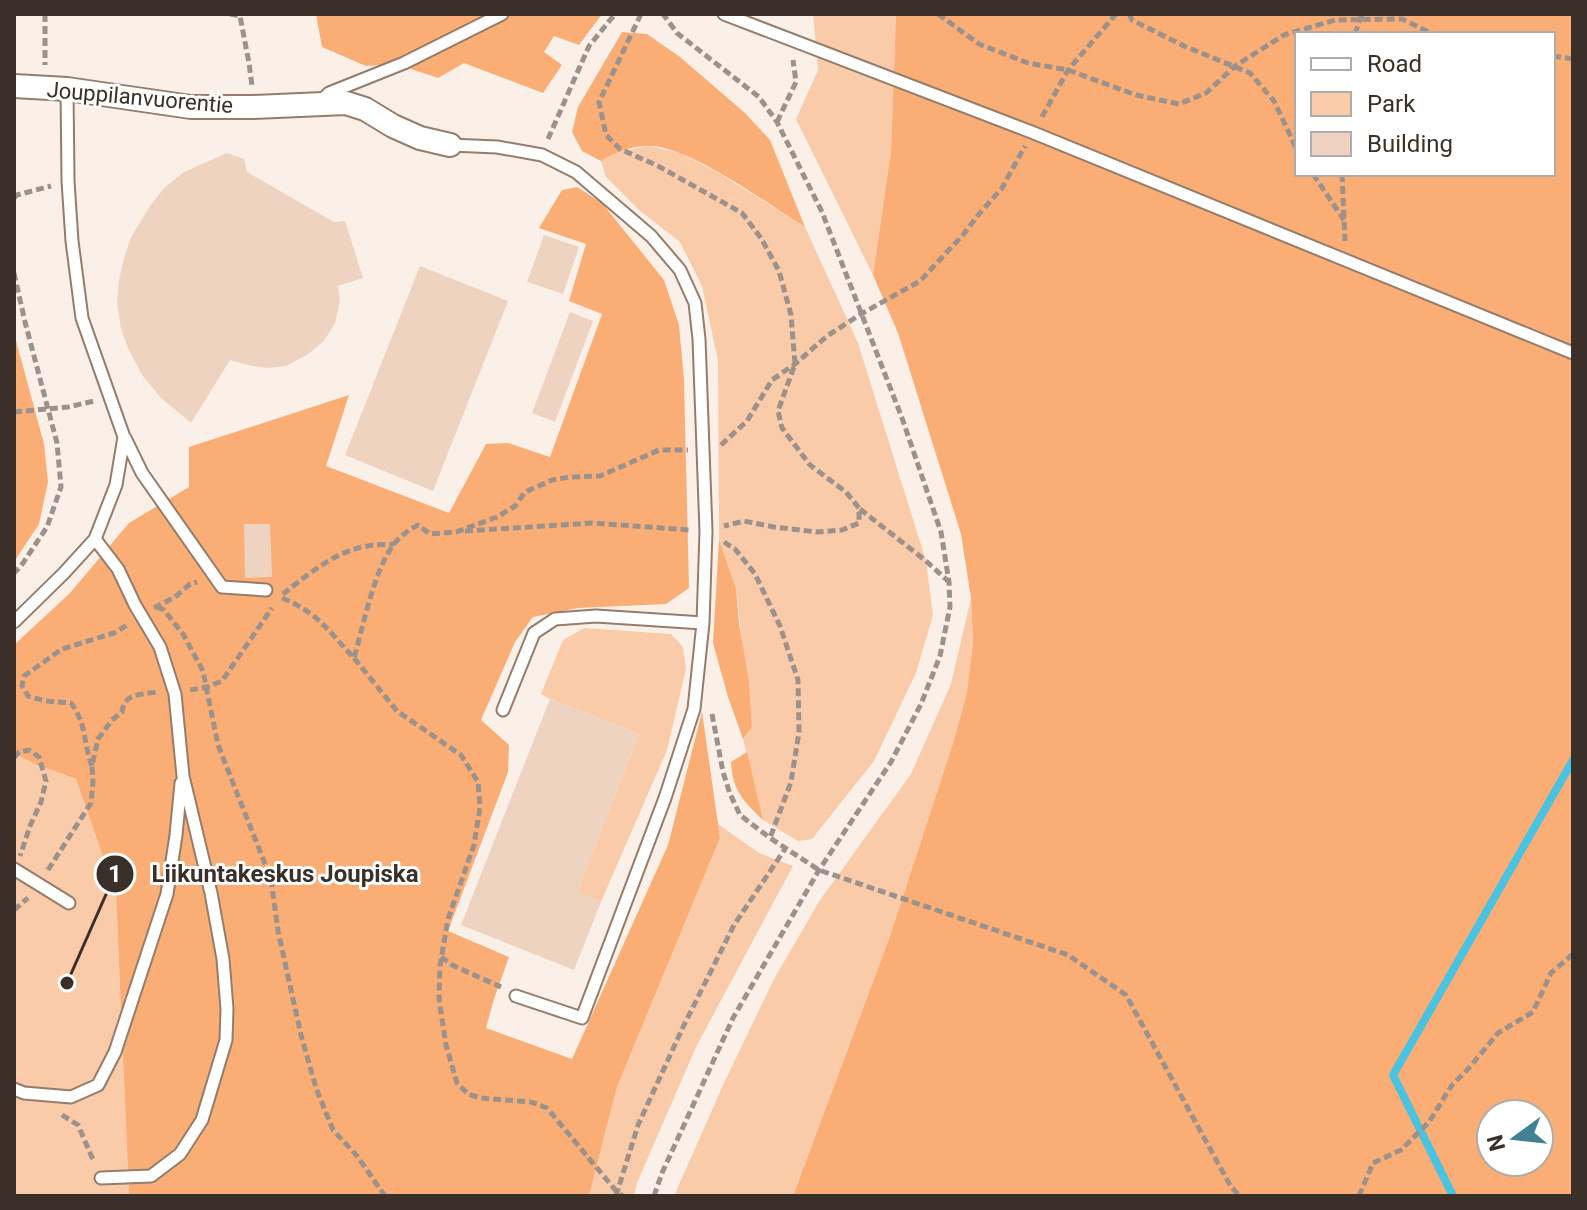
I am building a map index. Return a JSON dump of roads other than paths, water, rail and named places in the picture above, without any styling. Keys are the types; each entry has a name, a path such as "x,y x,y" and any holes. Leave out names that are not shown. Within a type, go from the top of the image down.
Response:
{"street":[{"name":"Jouppilanvuorentie","path":"14,86 67,89 191,107 346,103 365,109 420,138 450,145"}],"lane":[{"path":"317,105 329,93 404,63 502,14"},
{"path":"724,14 1034,133 1573,353"},
{"path":"67,89 68,181 82,318 124,437 142,473 222,587 266,590"},
{"path":"450,145 497,147 542,155 576,172 651,236 680,270 695,303 699,339 706,531 703,623 694,709 665,798 582,1018 516,996"},
{"path":"14,622 95,539 116,485 124,437"},
{"path":"95,539 118,569 160,647 174,690 183,771 211,893 223,959 227,1009 226,1040 202,1120 180,1154 151,1176 101,1178"},
{"path":"503,710 534,633 555,619 596,616 703,623"},
{"path":"14,1089 71,1097 98,1085 115,1052 167,894 183,771"},
{"path":"15,870 69,903"}],"waterway":[{"path":"1453,1196 1393,1075 1573,760"}],"place":[{"name":"Liikuntakeskus Joupiska","path":"67,983"}]}
